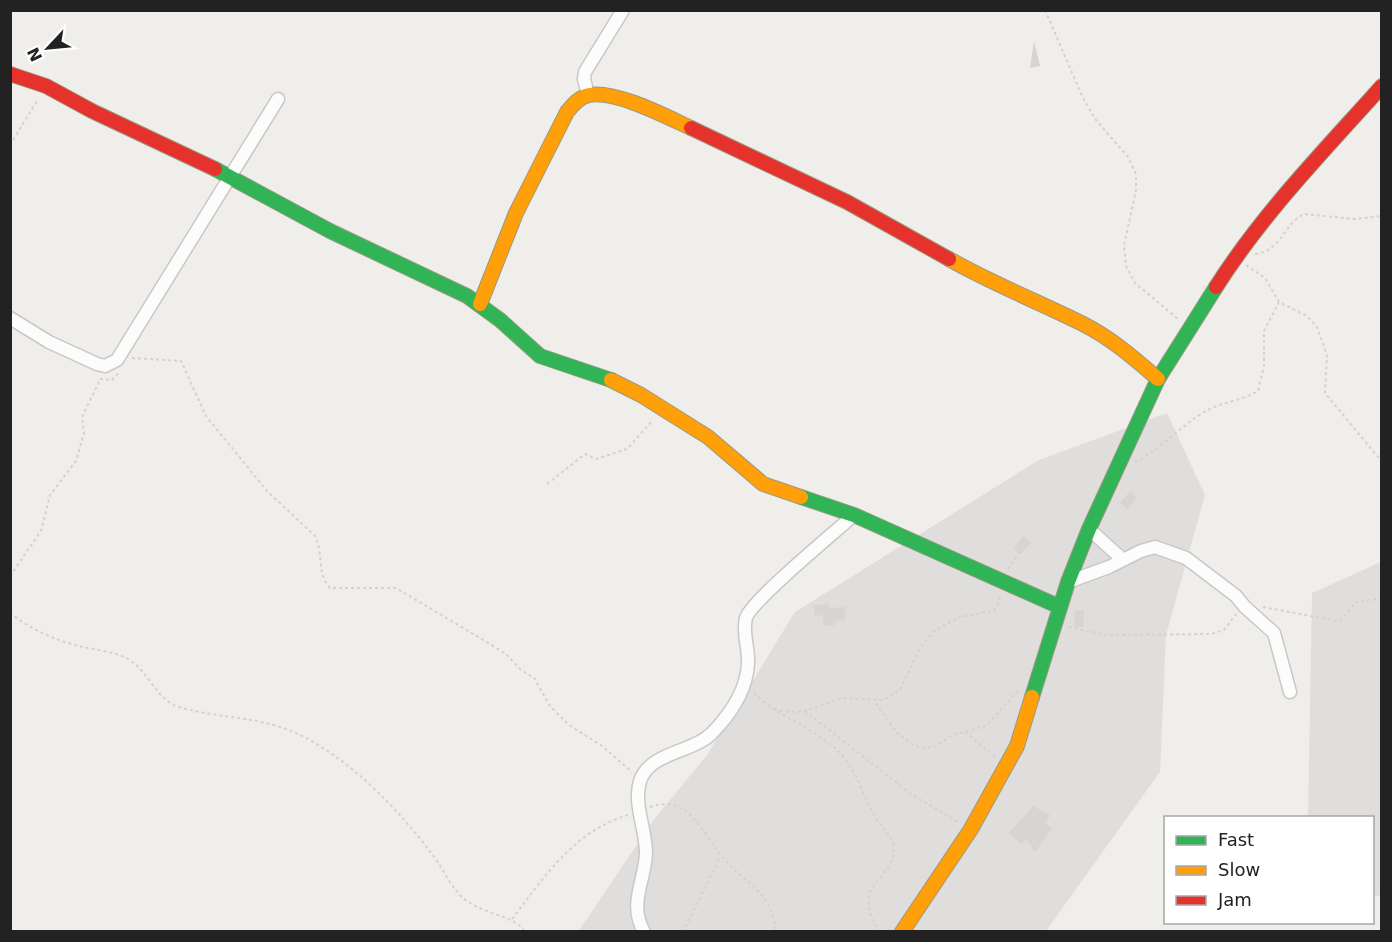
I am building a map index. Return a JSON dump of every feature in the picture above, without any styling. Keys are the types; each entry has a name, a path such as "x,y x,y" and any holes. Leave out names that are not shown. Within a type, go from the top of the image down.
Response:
{"street":[{"path":"588,96 584,79 585,72 623,10"},
{"path":"10,74 46,86 92,111 232,177 330,231 480,304 540,356 604,377 662,408 708,437 763,484 854,515 1060,607"},
{"path":"902,932 971,829 1017,746 1041,677 1054,623 1068,582 1089,529 1158,379 1236,256 1306,169 1382,86"},
{"path":"480,304 503,242 567,112 578,100 588,96 615,97 642,107 826,192 986,280 1085,325 1130,354 1158,379"},
{"path":"10,318 66,351 97,364 117,367 125,349 182,252 232,177 278,99"},
{"path":"644,932 635,908 646,852 639,811 641,780 648,768 659,760 690,748 713,733 739,697 745,683 748,662 745,634 747,616 760,598 854,515"},
{"path":"1089,529 1122,560"},
{"path":"1068,582 1155,548 1186,558 1236,596 1245,608 1275,633 1290,692"}],"path":[{"path":"1045,10 1083,98 1096,120 1128,157 1136,174 1136,190 1124,246 1126,266 1135,283 1189,328"},
{"path":"10,145 46,86"},
{"path":"1236,256 1261,253 1273,247 1293,222 1304,214 1355,219 1382,216"},
{"path":"1236,256 1265,278 1279,302 1306,316 1317,327 1327,355 1325,393 1382,462"},
{"path":"1118,467 1151,454 1208,410 1247,398 1258,391 1264,366 1264,331 1279,302"},
{"path":"128,362 133,358 145,357 181,361 206,417 267,491 315,536 320,546 320,572 330,588 396,588 506,654 521,670 537,681 550,706 559,716 602,746 641,780"},
{"path":"100,379 112,380 117,367"},
{"path":"10,576 41,531 50,495 76,461 84,433 82,417 100,379 117,367"},
{"path":"547,484 585,454 596,459 627,449 662,408"},
{"path":"774,709 789,712 805,711 842,698 875,701 898,693 921,646 934,631 959,617 987,612 997,607 1002,583 1020,552"},
{"path":"1054,623 1106,635 1218,633 1229,626 1234,618 1236,596"},
{"path":"1245,608 1271,606 1297,615 1337,621 1342,620 1356,602 1382,598"},
{"path":"10,613 50,636 78,646 125,657 147,674 166,702 202,713 275,725 301,736 340,759 403,819 434,855 458,893 479,910 512,919 524,930 530,932"},
{"path":"745,683 774,709 831,744 845,759 862,786 874,816 892,838 894,852 869,893 872,919 879,932"},
{"path":"875,701 897,733 921,748 934,747 964,730 980,729 991,723 1020,689"},
{"path":"805,711 911,794 971,829"},
{"path":"964,730 1007,766"},
{"path":"512,919 564,852 589,833 614,819 657,805 675,806 686,811 706,831 720,855 758,889 771,910 776,932"},
{"path":"683,932 720,855"}],"shaded area":[{"path":"1167,413 1205,495 1166,635 1160,772 1046,931 578,932 655,818 707,755 795,612 1039,460"},
{"path":"1381,562 1382,894 1374,898 1374,816 1308,816 1312,593"}],"building":[{"path":"1034,41 1040,66 1030,68"},
{"path":"1130,491 1137,497 1127,509 1120,503"},
{"path":"1024,536 1031,543 1021,554 1014,548"},
{"path":"829,603 830,608 845,607 845,620 835,621 835,625 824,626 823,615 815,616 813,606"},
{"path":"1075,610 1084,611 1083,627 1074,627"},
{"path":"1033,806 1050,815 1046,824 1052,829 1035,852 1026,839 1021,844 1009,833"}],"traffic: fast":[{"path":"215,169 330,231 467,296 500,320 540,356 611,380"},
{"path":"1032,697 1068,582 1089,529 1158,379 1216,287"},
{"path":"801,497 854,515 1060,607"}],"traffic: slow":[{"path":"480,304 516,213 567,112 576,102 589,95 613,96 691,128"},
{"path":"949,259 1093,330 1122,349 1158,379"},
{"path":"611,380 641,395 708,437 763,484 801,497"},
{"path":"902,932 971,829 1017,746 1032,697"}],"traffic: jam":[{"path":"10,74 46,86 92,111 215,169"},
{"path":"1216,287 1274,208 1382,86"},
{"path":"691,128 847,202 949,259"}]}
